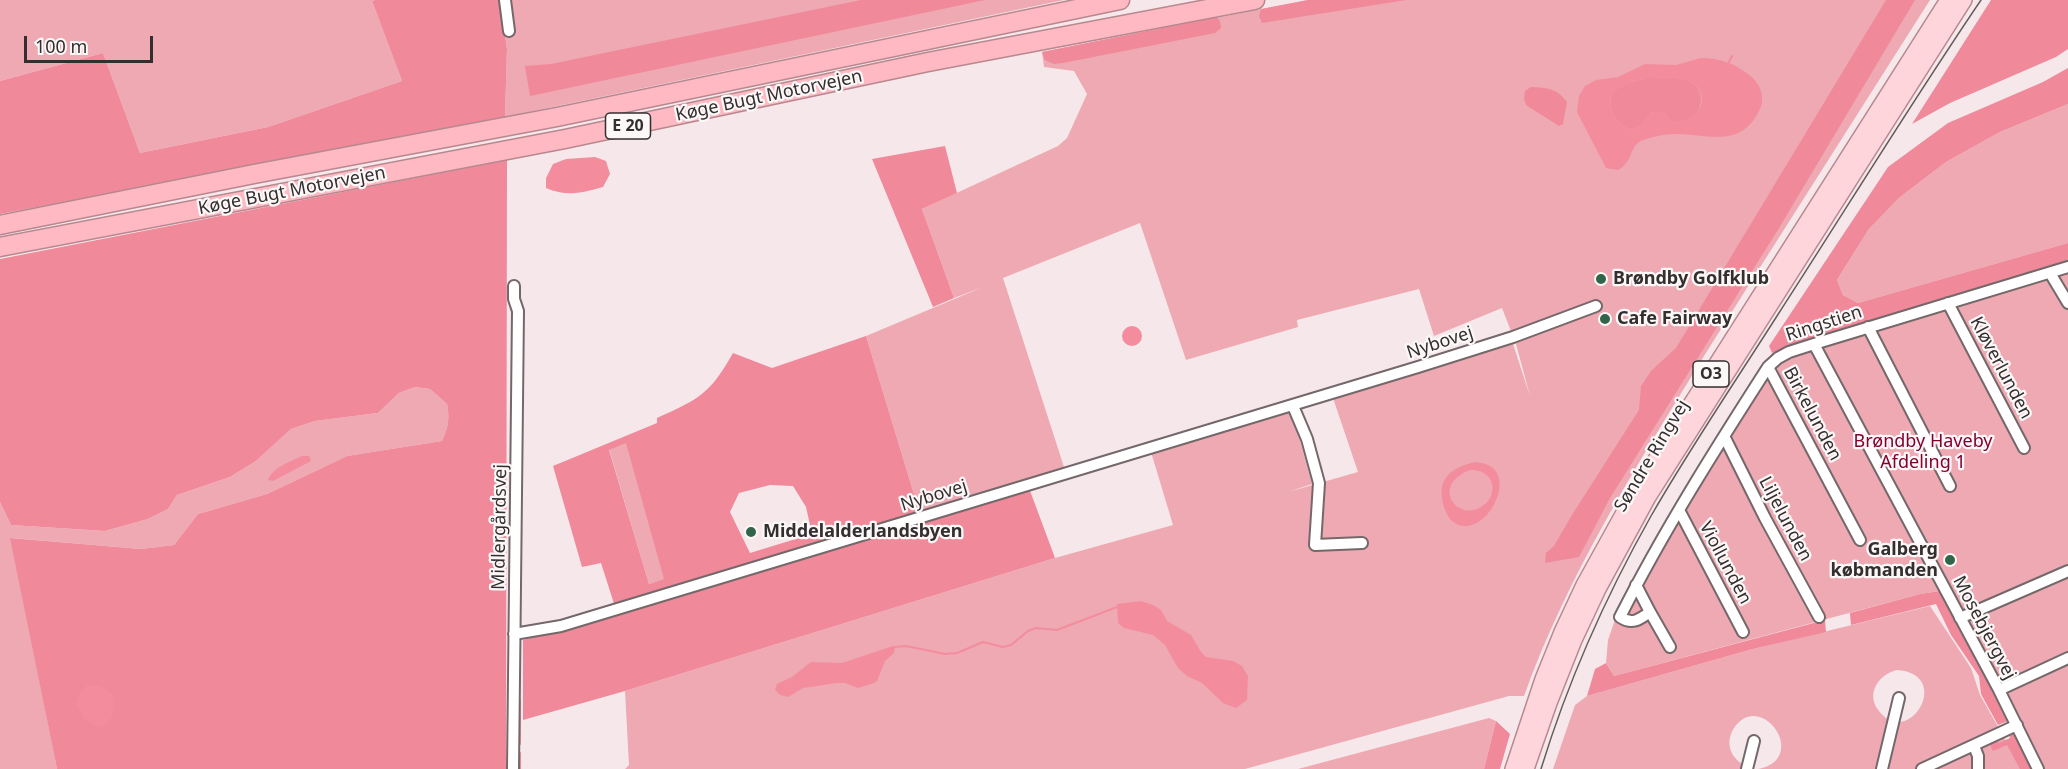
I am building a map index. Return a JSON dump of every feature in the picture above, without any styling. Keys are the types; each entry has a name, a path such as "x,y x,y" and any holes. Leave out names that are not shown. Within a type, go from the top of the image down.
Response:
{"highway":[{"name":"Køge Bugt Motorvejen","path":"0,225 557,117 1120,0"},
{"name":"Køge Bugt Motorvejen","path":"0,247 565,140 928,62 1255,0"}],"main road":[{"name":"Søndre Ringvej","path":"1513,769 1539,689 1562,632 1584,585 1636,491 1948,0"},
{"name":"Søndre Ringvej","path":"1527,769 1541,724 1574,640 1598,589 1648,497 1964,0"}],"street":[{"path":"505,0 509,31"},
{"name":"Ringstien","path":"1650,612 1634,621 1626,621 1620,616 1678,510 1768,367 1784,355 1814,344 2068,267"},
{"path":"2050,273 2068,303"},
{"name":"Midlergårdsvej","path":"513,769 518,311 514,299 514,285"},
{"name":"Kløverlunden","path":"1948,303 2024,448"},
{"name":"Nybovej","path":"514,634 561,626 1293,406 1513,337 1596,306"},
{"path":"1868,327 1950,486"},
{"name":"Mosebjergvej","path":"1814,344 1999,690 2038,769"},
{"name":"Birkelunden","path":"1768,367 1860,540"},
{"path":"1293,406 1319,483 1315,545 1362,543"},
{"name":"Liljelunden","path":"1724,436 1765,518 1819,617"},
{"name":"Viollunden","path":"1678,510 1743,632"},
{"path":"1960,618 2068,571"},
{"path":"1636,585 1670,647"},
{"path":"1999,690 2068,658"},
{"path":"1882,769 1899,698"},
{"path":"1922,769 2017,725"},
{"path":"1747,769 1755,741"},
{"path":"1974,746 1978,756 1978,769"}],"green space":[{"path":"0,0 375,0 372,1 402,81 268,127 140,153 103,53 0,81"},
{"path":"500,0 1064,0 505,117 507,49"},
{"name":"Brøndby Golfklub","path":"1308,0 1930,0 1704,356 1629,479 1561,607 1524,696 1509,696 1245,769 625,769 629,765 625,691 1055,558 1173,525 1151,452 1291,408 1312,484 1288,492 1358,472 1333,398 1512,341 1530,396 1516,344 1502,308 1434,336 1419,289 1297,320 1298,327 1186,360 1140,223 1003,278 1064,467 920,514 866,336 983,287 954,298 922,209 1058,146 1067,138 1087,94 1074,71 1044,67 1042,52"},
{"path":"2068,104 2068,243 1858,303 1843,295 1837,280 1869,229 1899,198 1946,162 2000,132"},
{"name":"Brøndby Haveby Afdeling 1","path":"2068,262 2068,769 2038,769 1940,591 1920,594 1614,676 1606,663 1608,640 1616,617 1673,513 1772,353"},
{"path":"415,387 430,389 447,404 448,423 442,441 347,456 267,494 198,514 174,545 141,549 11,538 57,769 0,769 0,502 11,525 105,531 148,519 168,509 177,495 230,477 256,461 291,429 315,421 378,413 399,393"},
{"path":"627,442 665,579 649,584 609,449"},
{"path":"1930,606 1971,668 1980,695 2022,769 1758,769 1773,763 1780,753 1781,741 1776,730 1767,721 1757,716 1745,718 1734,728 1729,742 1736,759 1755,769 1553,769 1575,705 1587,696 1753,649","holes":["1897,670 1914,675 1922,684 1924,695 1921,707 1913,716 1902,722 1891,721 1875,705 1873,698 1876,686 1890,672"]},
{"path":"1489,718 1496,721 1484,769 1298,769"}],"shaded area":[{"path":"500,0 507,49 505,117 0,214 0,81 103,53 140,153 268,127 402,81 372,1"},
{"path":"861,0 985,0 530,96 525,66 551,64"},
{"path":"1308,0 1406,0 1262,23 1259,16 1261,9"},
{"path":"1886,0 1915,0 1779,228 1610,498 1579,557 1545,563 1546,553 1554,546 1639,410 1641,386 1651,371 1676,348"},
{"path":"1991,0 2068,0 2068,49 2056,57 1950,103 1912,124"},
{"path":"1217,17 1221,28 1215,33 1054,64 1045,60 1042,52"},
{"path":"1708,58 1732,64 1751,76 1762,94 1761,105 1755,118 1738,133 1728,136 1670,134 1643,140 1635,146 1623,167 1618,170 1606,168 1577,112 1579,96 1585,86 1596,80 1618,77 1645,64 1676,65","holes":["1646,78 1679,78 1692,83 1701,95 1702,103 1699,110 1684,120 1672,121 1665,113 1655,110 1639,127 1629,129 1624,127 1612,112 1612,95 1618,89"]},
{"path":"2068,68 2068,104 2000,132 1946,162 1899,198 1869,229 1837,280 1843,295 1858,303 2068,243 2068,262 1772,353 1769,346 1888,167 1948,123 2043,82"},
{"path":"1646,78 1679,78 1693,83 1701,97 1697,113 1691,119 1683,122 1673,121 1652,112 1638,127 1629,129 1624,127 1613,112 1612,95 1623,86"},
{"path":"1531,87 1551,90 1563,97 1567,102 1563,124 1559,126 1526,105 1525,91"},
{"path":"945,146 957,193 922,209 954,298 933,307 872,159"},
{"path":"595,157 606,161 610,174 603,187 574,193 546,188 546,178 553,164 566,159"},
{"path":"507,160 506,769 57,769 10,538 141,549 174,545 198,514 267,494 347,456 442,441 448,423 448,409 447,404 430,389 415,387 399,393 378,413 315,421 291,429 256,461 230,477 177,495 168,509 148,519 105,531 11,525 0,502 0,259"},
{"path":"1132,326 1139,329 1142,336 1139,343 1132,346 1125,343 1122,336 1125,329"},
{"path":"866,336 920,514 1029,488 1055,558 625,691 523,720 523,640 617,613 601,563 582,567 553,466 657,423 657,418 683,406 710,387 733,353 772,368","holes":["626,443 664,579 649,584 609,450","770,485 793,486 806,507 812,534 750,553 730,512 739,493"]},
{"path":"302,456 309,456 311,461 273,481 268,480 278,468"},
{"path":"1475,462 1491,467 1498,476 1499,489 1495,503 1486,515 1475,524 1463,526 1451,520 1448,515 1443,504 1442,490 1443,483 1450,473","holes":["1470,470 1487,475 1492,483 1492,492 1485,504 1475,510 1466,510 1458,507 1452,501 1451,485 1458,477"]},
{"path":"1940,591 2013,719 1998,725 1981,694 1979,676 1951,635 1936,604 1851,625 1850,613 1920,594"},
{"path":"1141,601 1161,610 1167,621 1191,635 1206,657 1233,661 1242,666 1248,676 1247,700 1236,708 1223,703 1202,683 1187,676 1178,668 1165,645 1153,635 1124,628 1118,623 1117,604"},
{"path":"1825,620 1826,632 1753,649 1587,696 1595,669 1606,663 1614,676"},
{"path":"895,647 894,653 885,661 874,683 858,688 845,683 837,683 803,688 788,697 780,695 775,690 777,684 792,677 811,662 842,663"},
{"path":"88,684 101,686 113,694 113,713 109,721 101,728 85,720 76,703"},
{"path":"1496,721 1510,734 1500,769 1484,769"},
{"path":"2008,732 2016,732 2036,769 2020,769 2007,745 1993,751 1988,741 1995,738 1999,743 2010,738"}],"waterway":[{"path":"1729,62 1732,56"},
{"path":"520,607 520,628"},
{"path":"895,647 906,646 945,654 957,653 983,642 1003,647 1011,645 1028,631 1036,628 1057,630 1117,607"},
{"path":"520,641 520,653"},
{"path":"520,657 520,666"},
{"path":"520,700 520,744"},
{"path":"520,753 520,769"}],"tram line":[{"path":"1541,769 1563,704 1589,640 1651,516 1681,465 1981,0"}],"place":[{"name":"Brøndby Golfklub","path":"1601,279"},
{"name":"Cafe Fairway","path":"1605,319"},
{"name":"Middelalderlandsbyen","path":"751,532"},
{"name":"Galberg købmanden","path":"1950,560"}]}
